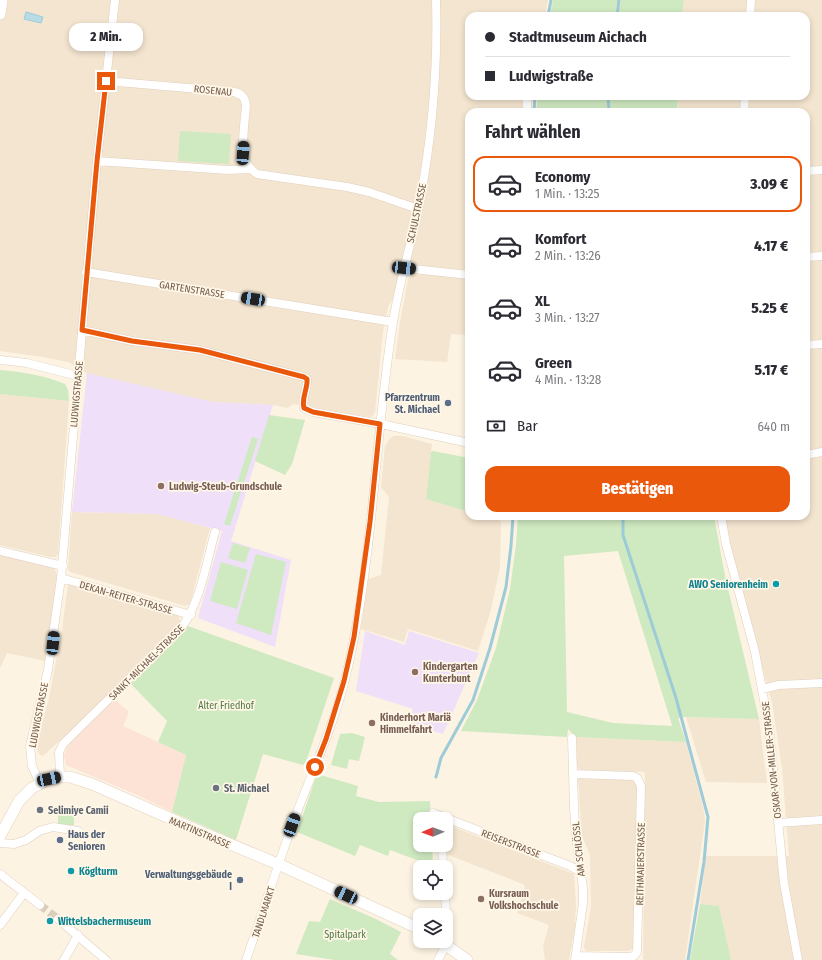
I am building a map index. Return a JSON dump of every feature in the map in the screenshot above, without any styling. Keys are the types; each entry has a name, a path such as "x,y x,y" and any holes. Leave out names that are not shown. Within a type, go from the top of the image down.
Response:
{"main road":[{"path":"0,14 2,0"},
{"name":"MARTINSTRASSE","path":"0,836 19,801 32,788 49,779 70,777 92,784 207,835 278,864 413,926"},
{"path":"450,948 467,960"}],"street":[{"name":"LUDWIGSTRASSE","path":"40,784 32,766 30,746 48,670 63,566 86,272 115,0"},
{"name":"SCHULSTRASSE","path":"278,864 326,739 344,681 354,637 370,522 380,424 393,322 418,209 429,146 433,114 436,54 436,0"},
{"path":"750,12 751,0"},
{"name":"ROSENAU","path":"106,81 234,92 242,94 245,99 246,106 243,153 245,162 251,169"},
{"path":"97,161 228,170 251,169 257,174 347,187 369,192 418,209"},
{"path":"810,170 822,170"},
{"path":"810,258 822,256"},
{"path":"404,268 465,275"},
{"name":"GARTENSTRASSE","path":"86,272 393,322"},
{"path":"82,330 132,341 200,350 304,377 307,379 307,383 302,403 304,408 313,412 380,424 465,442"},
{"path":"810,345 822,344"},
{"path":"0,360 27,364 78,376"},
{"path":"810,454 822,452"},
{"name":"OSKAR-VON-MILLER-STRASSE","path":"722,520 726,544 755,652 769,727 784,883 798,960"},
{"name":"SANKT-MICHAEL-STRASSE","path":"60,777 60,752 63,744 182,627 191,615 197,600 215,532"},
{"path":"0,551 63,566"},
{"name":"DEKAN-REITER-STRASSE","path":"61,578 191,615"},
{"path":"762,689 779,685 822,683"},
{"name":"AM SCHLÖSSL","path":"572,738 576,829 583,903 575,958"},
{"name":"REITHMAIERSTRASSE","path":"573,774 633,776 640,782 641,786 637,952 634,956 630,957 575,958"},
{"path":"778,823 822,820"},
{"name":"REISERSTRASSE","path":"453,822 570,866 581,872"},
{"path":"0,843 14,844 26,840 39,831 53,827 78,832"},
{"name":"TANDLMARKT","path":"246,960 278,864"},
{"path":"0,874 40,905"},
{"path":"0,925 24,893"},
{"path":"58,919 106,960"},
{"path":"64,960 78,935"},
{"path":"438,960 442,948"}],"shaded area":[{"path":"0,0 548,0 546,12 465,12 465,100 522,100 522,108 465,108 465,270 412,266 388,307 383,332 375,412 373,416 369,417 294,404 287,408 273,405 213,402 87,373 68,362 0,351"},
{"path":"684,0 822,0 822,960 731,960 719,906 700,904 706,856 789,856 782,768 772,703 729,544 726,520 810,520 810,108 678,108 678,100 810,100 810,12 682,12"},
{"path":"418,274 465,278 465,335 451,334 447,362 395,359 408,279 413,275"},
{"name":"Ludwig-Steub-Grundschule","path":"87,373 213,402 273,405 231,541 291,560 275,647 198,618 222,531 157,514 72,512"},
{"path":"0,394 69,401 58,553 56,557 50,557 0,545"},
{"path":"393,436 403,436 432,444 426,499 465,511 465,520 501,521 500,567 491,610 478,651 408,629 404,642 361,629 368,579 381,575 389,497 381,487 385,446"},
{"path":"72,512 157,514 210,528 190,604 185,606 70,572 68,569"},
{"path":"0,554 52,567 55,570 57,575 52,620 45,661 7,653 0,668"},
{"path":"70,583 176,614 179,616 180,621 179,624 92,711 43,756 38,752 37,743 49,698 62,630 68,584"},
{"name":"Kindergarten Kunterbunt","path":"365,631 405,645 409,631 479,653 443,734 410,724 413,709 356,691"},
{"path":"114,699 129,712 123,726 186,755 172,812 135,794 66,765 64,756 67,747"},
{"path":"686,717 759,719 767,783 706,782"},
{"path":"576,737 686,742 704,811 705,821 685,960 643,960 645,772 581,770 577,767"},
{"path":"580,776 635,780 637,787 634,944 633,948 629,951 585,950 584,946 591,907 590,855 582,836 578,778"},
{"path":"453,827 574,874 576,905 575,928 569,960 545,960 543,946 549,925 517,913 525,885 446,854 446,852 453,852"}],"green space":[{"path":"553,0 618,0 616,12 551,12"},
{"path":"621,0 684,0 682,12 619,12"},
{"path":"538,100 607,100 607,108 536,108"},
{"path":"610,100 678,100 677,108 610,108"},
{"path":"180,131 231,134 229,164 178,161"},
{"path":"0,370 33,374 65,384 68,390 69,401 0,394"},
{"path":"269,415 305,420 292,464 285,475 255,461"},
{"path":"252,437 258,439 230,526 224,524"},
{"path":"433,451 465,457 465,511 426,499 431,452"},
{"path":"518,520 715,520 725,576 759,719 678,718 686,742 576,737 568,729 567,737 461,731 477,700 496,648 510,589","holes":["618,551 672,726 613,723 567,712 564,556"]},
{"path":"233,543 250,548 245,563 228,558"},
{"path":"256,554 286,562 271,635 236,623"},
{"path":"221,562 248,570 237,609 210,601"},
{"name":"Alter Friedhof","path":"188,626 334,678 306,762 303,765 263,754 236,840 172,812 186,755 158,742 167,721 130,683"},
{"path":"352,733 365,737 359,761 349,759 347,769 331,765 340,734"},
{"path":"317,774 358,786 356,796 379,802 430,801 431,812 413,812 413,852 432,852 433,860 417,860 390,850 388,856 360,845 355,856 297,832"},
{"path":"74,807 74,825 58,826 58,808"},
{"name":"Spitalpark","path":"330,899 376,919 401,932 390,954 398,960 335,960 296,954 309,921 320,922"},
{"path":"700,904 719,906 731,960 690,960"}],"water":[{"path":"26,12 43,17 41,23 24,19"}],"waterway":[{"path":"549,12 551,0"},
{"path":"618,12 619,0"},
{"path":"534,108 535,100"},
{"path":"608,100 609,108"},
{"path":"436,777 441,758 473,700 490,648 506,587 513,520"},
{"path":"623,520 623,535 676,698 708,817 704,862 688,960"}],"tunnel":[{"path":"40,905 58,919"}],"place":[{"name":"Pfarrzentrum St. Michael","path":"448,403"},
{"name":"Ludwig-Steub-Grundschule","path":"161,486"},
{"name":"AWO Seniorenheim","path":"776,584"},
{"name":"Kindergarten Kunterbunt","path":"415,672"},
{"name":"Kinderhort Mariä Himmelfahrt","path":"372,723"},
{"name":"St. Michael","path":"216,788"},
{"name":"Selimiye Camii","path":"40,810"},
{"name":"Haus der Senioren","path":"60,840"},
{"name":"Köglturm","path":"71,871"},
{"name":"Verwaltungsgebäude I","path":"240,880"},
{"name":"Kursraum Volkshochschule","path":"481,899"},
{"name":"Wittelsbachermuseum","path":"50,921"}],"route":[{"path":"106,81 97,161 82,330 132,341 200,350 304,377 307,379 307,383 302,403 304,408 313,412 380,424 370,522 354,637 344,681 326,739 315,767"}]}
